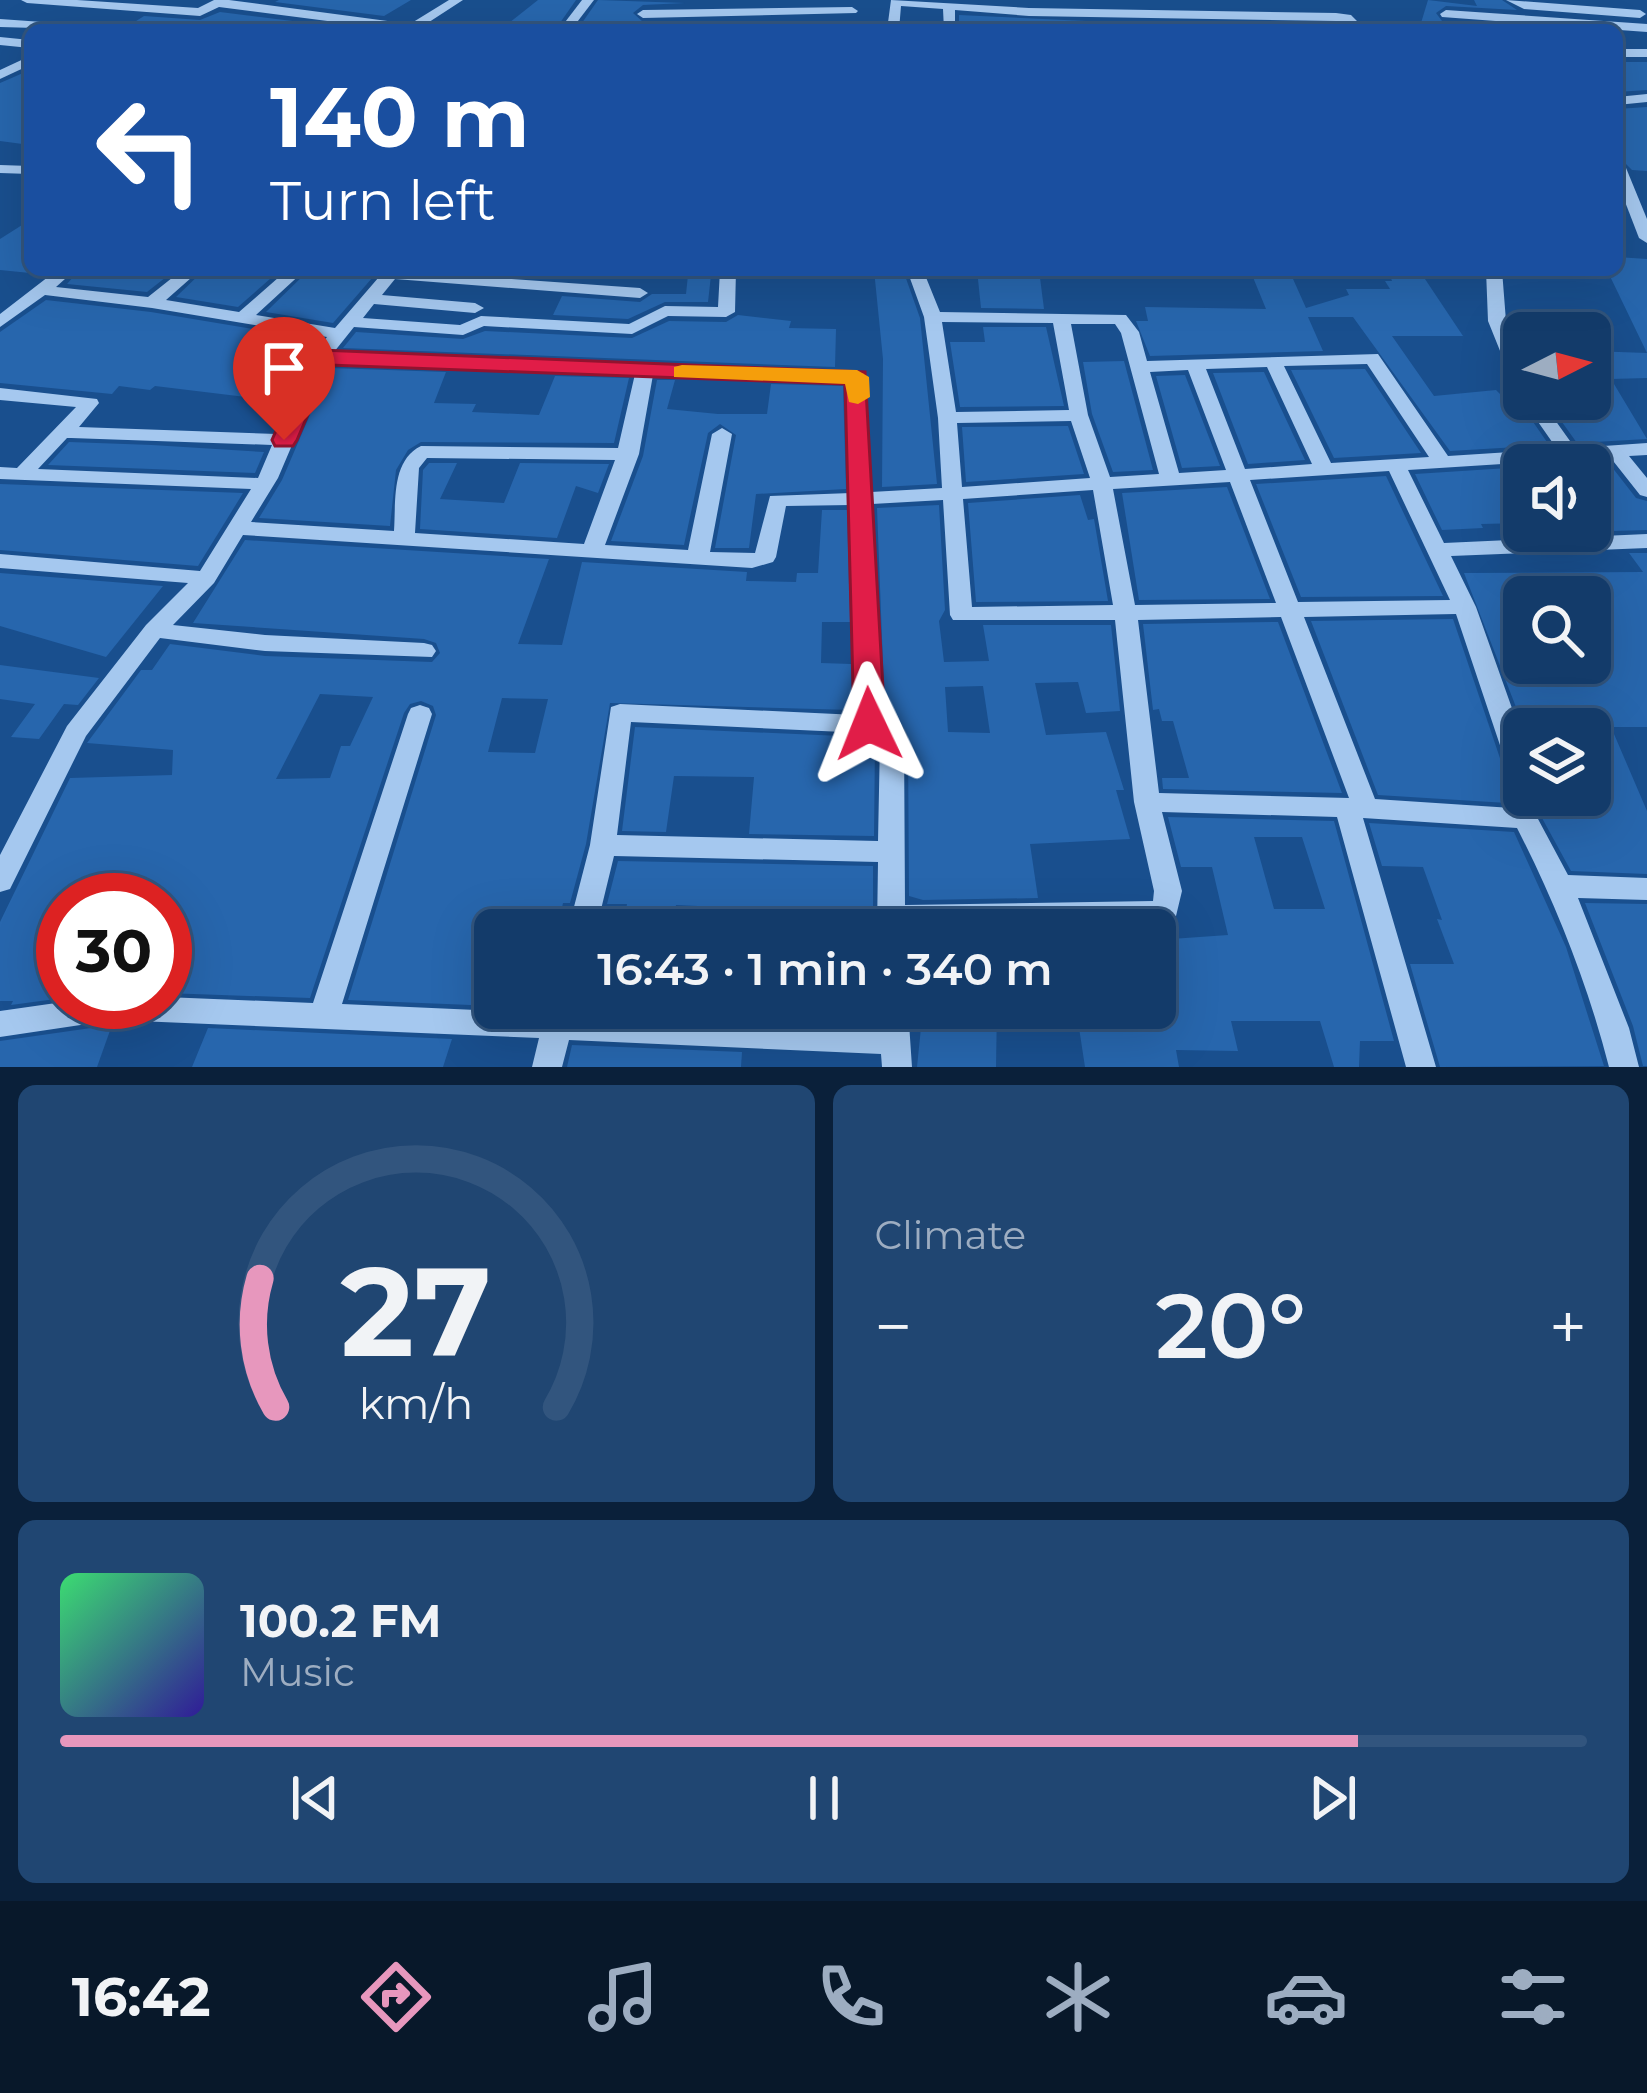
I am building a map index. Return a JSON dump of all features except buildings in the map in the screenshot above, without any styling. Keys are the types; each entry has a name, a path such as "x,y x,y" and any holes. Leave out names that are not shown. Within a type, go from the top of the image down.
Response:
{"street":[{"path":"27,0 200,12"},
{"path":"422,24 457,0"},
{"path":"570,24 588,0"},
{"path":"1158,0 1164,22"},
{"path":"1253,0 1264,17"},
{"path":"1332,0 1353,24"},
{"path":"1512,0 1525,7 1587,5 1647,15"},
{"path":"181,24 220,1 380,24"},
{"path":"893,24 895,2 1066,6 1164,22 1347,19"},
{"path":"949,5 950,24"},
{"path":"643,14 855,6"},
{"path":"1445,14 1589,24"},
{"path":"1623,180 1640,234"},
{"path":"1625,185 1647,187"},
{"path":"0,322 59,276"},
{"path":"152,303 185,276"},
{"path":"242,317 290,276"},
{"path":"0,881 7,853 76,732 154,629 206,578 264,484 320,357 390,276"},
{"path":"439,276 640,292"},
{"path":"598,290 604,276"},
{"path":"41,290 345,328 463,330 482,320 632,329 665,311 726,312 728,276"},
{"path":"917,276 933,316 947,418 961,615 1465,608"},
{"path":"1494,276 1496,321 1503,338"},
{"path":"370,299 476,308"},
{"path":"933,316 1120,319 1130,332 1170,478"},
{"path":"1061,319 1079,415 1102,484 1126,614 1147,802 1168,890 1163,909"},
{"path":"320,357 857,377 869,724"},
{"path":"1138,367 1372,358 1442,461"},
{"path":"1273,361 1323,467"},
{"path":"1195,364 1292,612 1357,808 1421,1067"},
{"path":"593,548 616,500 645,371"},
{"path":"0,394 90,403 61,434 11,474"},
{"path":"947,418 1079,415"},
{"path":"61,434 284,440"},
{"path":"698,556 722,434"},
{"path":"1611,452 1647,449"},
{"path":"404,536 409,467 421,452 629,454"},
{"path":"1615,452 1647,491"},
{"path":"239,528 752,561 765,557 777,500 862,499 1503,458"},
{"path":"1395,464 1465,608 1523,775 1525,819 1560,886 1624,1067"},
{"path":"11,474 264,484"},
{"path":"1438,550 1647,541"},
{"path":"0,561 206,578"},
{"path":"154,629 265,643 424,651"},
{"path":"587,909 603,845 620,712 869,724 892,736 891,909"},
{"path":"322,1017 420,714"},
{"path":"1147,802 1525,819"},
{"path":"603,845 893,852"},
{"path":"1560,886 1647,889"},
{"path":"0,1024 114,1007 322,1017 474,1018"},
{"path":"547,1067 557,1029"},
{"path":"663,1029 896,1054"}],"slow traffic":[{"path":"682,372 857,377 858,397"}],"route":[{"path":"284,440 320,357 516,368 857,377 869,724"}]}
